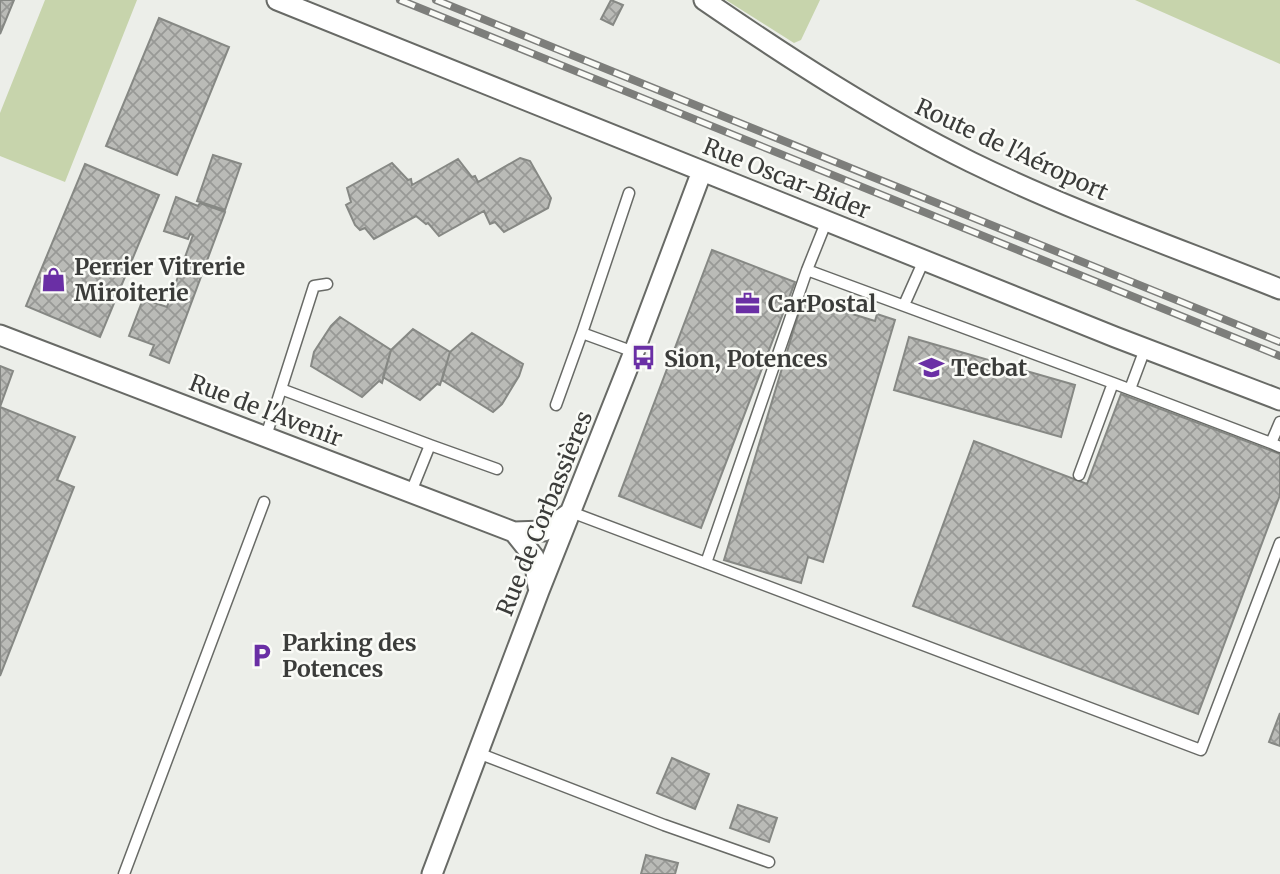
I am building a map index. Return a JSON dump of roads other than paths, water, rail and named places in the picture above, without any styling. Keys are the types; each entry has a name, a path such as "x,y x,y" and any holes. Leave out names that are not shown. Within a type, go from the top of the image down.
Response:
{"street":[{"name":"Rue Oscar-Bider","path":"277,0 1145,349 1280,400"},
{"name":"Route de l'Aéroport","path":"704,0 822,78 970,162 1031,191 1280,289"},
{"name":"Rue de Corbassières","path":"432,874 538,591 634,352 702,171"},
{"name":"Rue de l'Avenir","path":"0,335 514,532 544,531 571,512"},
{"path":"514,532 534,557 538,591"}],"lane":[{"path":"556,405 629,193"},
{"path":"706,563 807,270 827,220"},
{"path":"904,306 924,260"},
{"path":"807,270 1275,445 1280,422"},
{"path":"266,436 314,286 327,284"},
{"path":"582,332 634,352"},
{"path":"1130,390 1145,349"},
{"path":"1079,475 1113,383"},
{"path":"281,389 496,469"},
{"path":"411,492 430,445"},
{"path":"124,874 264,502"},
{"path":"571,512 1201,750 1280,543"},
{"path":"478,753 664,825 769,862"}],"railway":[{"path":"400,0 1280,356"},
{"path":"436,0 1280,342"}],"place":[{"name":"Perrier Vitrerie Miroiterie","path":"54,279"},
{"name":"CarPostal","path":"748,303"},
{"name":"Sion, Potences","path":"644,358"},
{"name":"Tecbat","path":"931,367"},
{"name":"Parking des Potences","path":"262,655"}]}
